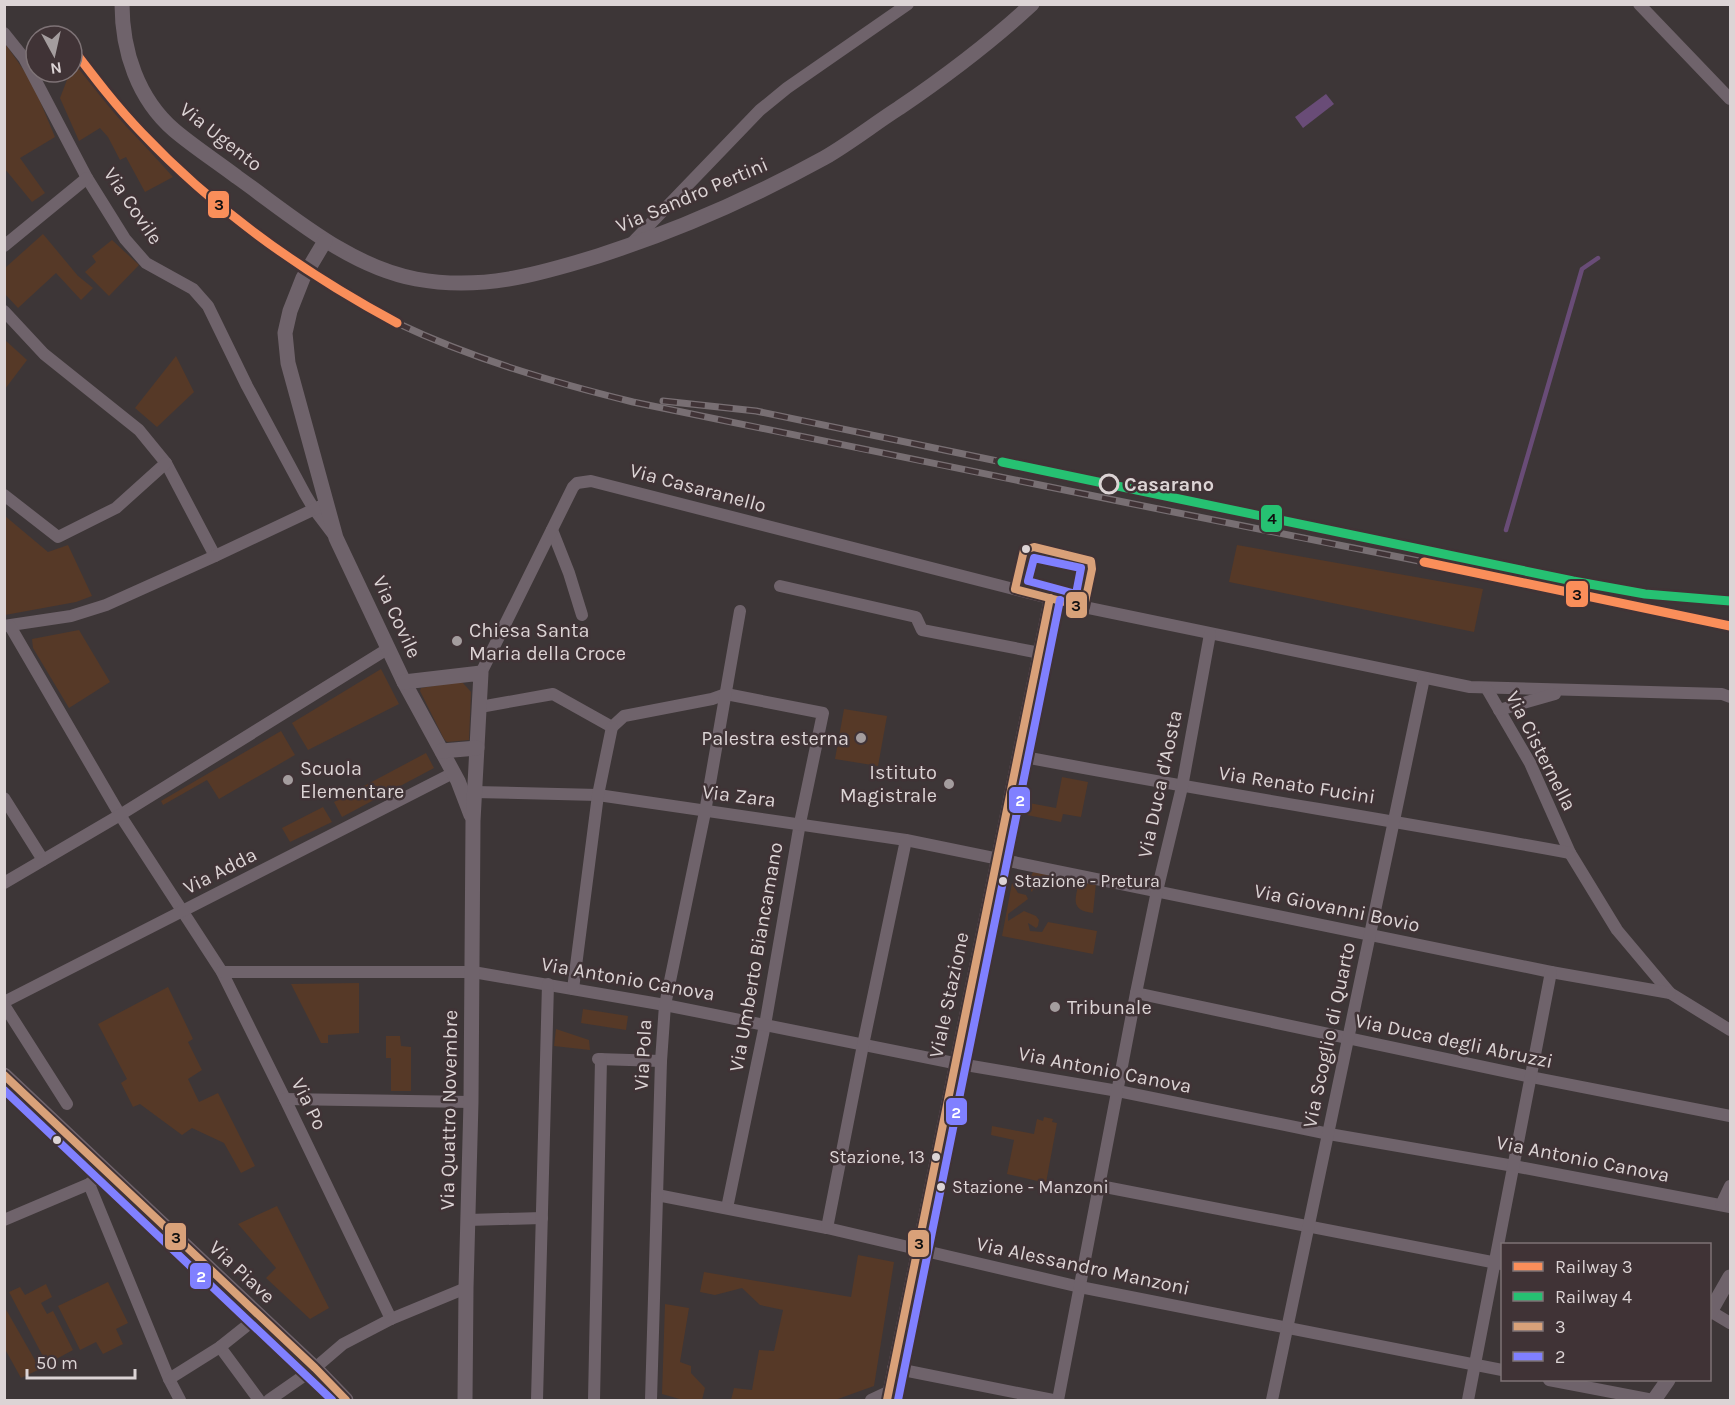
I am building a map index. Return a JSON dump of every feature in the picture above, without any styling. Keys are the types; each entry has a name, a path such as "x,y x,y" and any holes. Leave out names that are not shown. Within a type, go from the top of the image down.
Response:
{"street":[{"name":"Via Ugento","path":"122,4 123,32 133,70 149,102 160,116 180,135 325,241"},
{"path":"629,246 760,110 787,88 908,4"},
{"name":"Via Sandro Pertini","path":"325,241 392,273 415,279 457,284 501,282 521,278 629,246 742,199 826,157 961,65 1032,4"},
{"path":"1639,4 1731,99"},
{"name":"Via Covile","path":"4,33 24,58 87,178 125,239 146,263 193,289 208,306 247,386 320,506 404,682 442,752"},
{"path":"4,246 87,178"},
{"path":"7,626 71,616 106,605 320,506 285,345 287,322 296,295 303,278 325,241"},
{"path":"4,311 44,354 139,430 166,464 215,556"},
{"path":"4,495 58,537 116,508 166,464"},
{"name":"Via Casaranello","path":"481,673 573,487 577,483 591,481 1050,598"},
{"path":"552,530 582,615"},
{"path":"780,586 916,617 922,630 1040,653"},
{"name":"Viale Stazione","path":"888,1396 1050,598"},
{"name":"Via Cisternella","path":"1050,598 1210,634 1487,689 1530,764 1570,853 1617,930 1670,993 1731,1030"},
{"name":"Via Pola","path":"651,1401 661,1061 665,1005 705,812 740,611"},
{"name":"Via Po","path":"7,626 120,814 222,972 391,1319"},
{"name":"Via Duca d'Aosta","path":"1058,1401 1136,993 1182,787 1210,634"},
{"path":"4,883 389,648"},
{"path":"404,682 481,673"},
{"name":"Via Quattro Novembre","path":"465,1401 473,972 473,821 481,673"},
{"name":"Via Scoglio di Quarto","path":"1272,1401 1424,678"},
{"path":"1487,689 1722,694 1731,697"},
{"path":"1499,710 1568,690"},
{"path":"480,707 554,694 612,727"},
{"path":"573,989 598,795 612,727 624,716 712,699 726,694"},
{"name":"Via Umberto Biancamano","path":"726,694 823,713 800,823 765,1025 727,1208"},
{"path":"442,752 477,748"},
{"name":"Via Quattro Novembre","path":"442,752 473,821"},
{"name":"Via Renato Fucini","path":"1019,756 1182,787 1393,820 1570,853"},
{"name":"Via Adda","path":"4,1004 453,773"},
{"name":"Via Zara","path":"474,792 598,795 705,812 800,823 906,840 998,859"},
{"path":"4,798 43,860"},
{"path":"827,1228 862,1045 906,840"},
{"name":"Via Giovanni Bovio","path":"998,859 1551,972 1670,993"},
{"name":"Via Antonio Canova","path":"222,972 473,972 665,1005 954,1063 1118,1091 1329,1134 1726,1206"},
{"path":"1502,1243 1514,1166 1551,972"},
{"path":"537,1401 548,984"},
{"name":"Via Duca degli Abruzzi","path":"1136,993 1531,1077 1731,1116"},
{"path":"4,1004 67,1104"},
{"path":"594,1401 600,1059 661,1061"},
{"name":"Via Piave","path":"6,1078 315,1368 346,1401"},
{"path":"285,1099 471,1102"},
{"path":"4,1220 89,1184 106,1171"},
{"path":"89,1184 180,1401"},
{"path":"1100,1186 1499,1264 1468,1401"},
{"path":"1726,1206 1731,1186"},
{"name":"Via Alessandro Manzoni","path":"657,1196 827,1228 1080,1287 1501,1370"},
{"path":"468,1220 542,1218"},
{"path":"1711,1309 1731,1277"},
{"path":"269,1401 315,1368 343,1344 391,1319 466,1288"},
{"path":"1711,1312 1731,1323"},
{"path":"169,1379 220,1347 259,1316"},
{"path":"220,1347 259,1401"},
{"path":"893,1368 1053,1401"},
{"path":"1554,1381 1654,1401 1667,1381"},
{"path":"871,1401 888,1396"}],"shaded area":[{"path":"4,42 24,71 24,84 33,84 55,137 20,158 45,193 32,202 5,169"},
{"path":"84,75 173,177 145,192 126,157 120,160 108,137 100,128 79,141 60,98 65,84 84,84"},
{"path":"1326,94 1334,104 1303,128 1295,117"},
{"path":"43,234 78,276 93,288 81,300 56,273 18,308 5,294 5,268"},
{"path":"112,240 139,265 109,296 85,272 96,262 92,256"},
{"path":"5,340 27,360 5,389"},
{"path":"176,356 194,392 157,427 135,408"},
{"path":"5,516 48,552 68,545 92,596 76,602 5,615"},
{"path":"1237,545 1483,589 1474,632 1229,582"},
{"path":"79,630 110,682 69,708 33,648 32,639"},
{"path":"381,669 399,704 308,750 292,723"},
{"path":"463,683 471,692 469,740 447,742 420,691 421,688"},
{"name":"Palestra esterna","path":"844,709 887,716 878,766 835,759"},
{"path":"281,731 295,755 219,799 207,780 163,805 161,801"},
{"path":"426,753 434,768 342,817 334,802"},
{"path":"1062,777 1088,782 1081,817 1063,814 1061,822 1027,815 1029,803 1056,808"},
{"path":"323,807 332,822 290,842 282,828"},
{"path":"1033,872 1062,877 1059,889 1036,883 1033,878 1035,885 1032,892 1030,881 1022,878 1016,879 1018,874 1031,876"},
{"path":"1079,881 1096,883 1093,913 1077,906"},
{"path":"1012,883 1018,893 1026,895 1028,899 1008,914 1008,921 1024,911 1036,916 1039,920 1036,928 1028,923 1030,931 1042,932 1048,922 1097,931 1093,954 1002,936"},
{"path":"359,983 359,1033 328,1035 328,1043 321,1043 291,984"},
{"path":"168,987 193,1039 188,1042 202,1070 188,1079 199,1102 218,1093 255,1166 241,1173 224,1143 192,1128 182,1135 140,1104 133,1107 121,1083 127,1079 98,1024"},
{"path":"583,1009 628,1016 626,1030 581,1023"},
{"path":"556,1029 589,1040 590,1050 554,1046"},
{"path":"386,1036 400,1036 401,1046 411,1047 411,1091 391,1091 391,1058 386,1058"},
{"path":"1044,1117 1053,1119 1052,1122 1057,1123 1046,1183 1007,1174 1014,1140 991,1135 992,1126 1034,1134 1037,1119 1043,1121"},
{"path":"277,1206 329,1308 310,1319 266,1278 276,1268 238,1224"},
{"path":"858,1255 894,1262 874,1386 835,1400 731,1400 734,1388 752,1390 759,1350 774,1351 783,1310 760,1305 742,1288 715,1295 700,1292 704,1272 851,1297"},
{"path":"108,1282 128,1323 116,1329 123,1344 103,1354 96,1342 80,1350 58,1306"},
{"path":"46,1284 52,1297 41,1303 47,1314 53,1311 73,1350 47,1364 9,1292 20,1287 25,1295"},
{"path":"665,1304 689,1308 680,1362 691,1366 691,1373 705,1388 702,1400 683,1400 662,1394"},
{"path":"4,1306 40,1369 21,1378 5,1349"}],"waterway":[{"path":"1506,530 1582,269 1598,258"}],"railway":[{"path":"397,323 455,348 513,368 633,402 1424,562"},
{"path":"663,401 756,411 1002,462"}],"rail line":[{"name":"3","path":"84,63 132,123 170,161 230,214 327,283 397,323"},
{"name":"4","path":"1002,462 1573,581 1645,594 1730,601"},
{"name":"3","path":"1424,562 1730,626"}],"transit line":[{"name":"3","path":"1034,547 1091,561 1092,569 1084,607 1015,589 1024,550 1034,547"},
{"name":"2","path":"1034,558 1081,568 1076,594 1028,581 1034,558"},
{"name":"3","path":"887,1400 1050,598"},
{"name":"2","path":"898,1400 1060,600"},
{"name":"3","path":"4,1075 315,1368 346,1400"},
{"name":"2","path":"4,1090 332,1400"}],"place":[{"name":"Casarano","path":"1109,484"},
{"name":"Chiesa Santa Maria della Croce","path":"457,641"},
{"name":"Palestra esterna","path":"861,738"},
{"name":"Scuola Elementare","path":"288,780"},
{"name":"Istituto Magistrale","path":"949,784"},
{"name":"Stazione - Pretura","path":"1003,881"},
{"name":"Tribunale","path":"1055,1007"},
{"name":"Stazione, 13","path":"936,1157"},
{"name":"Stazione - Manzoni","path":"941,1187"}]}
